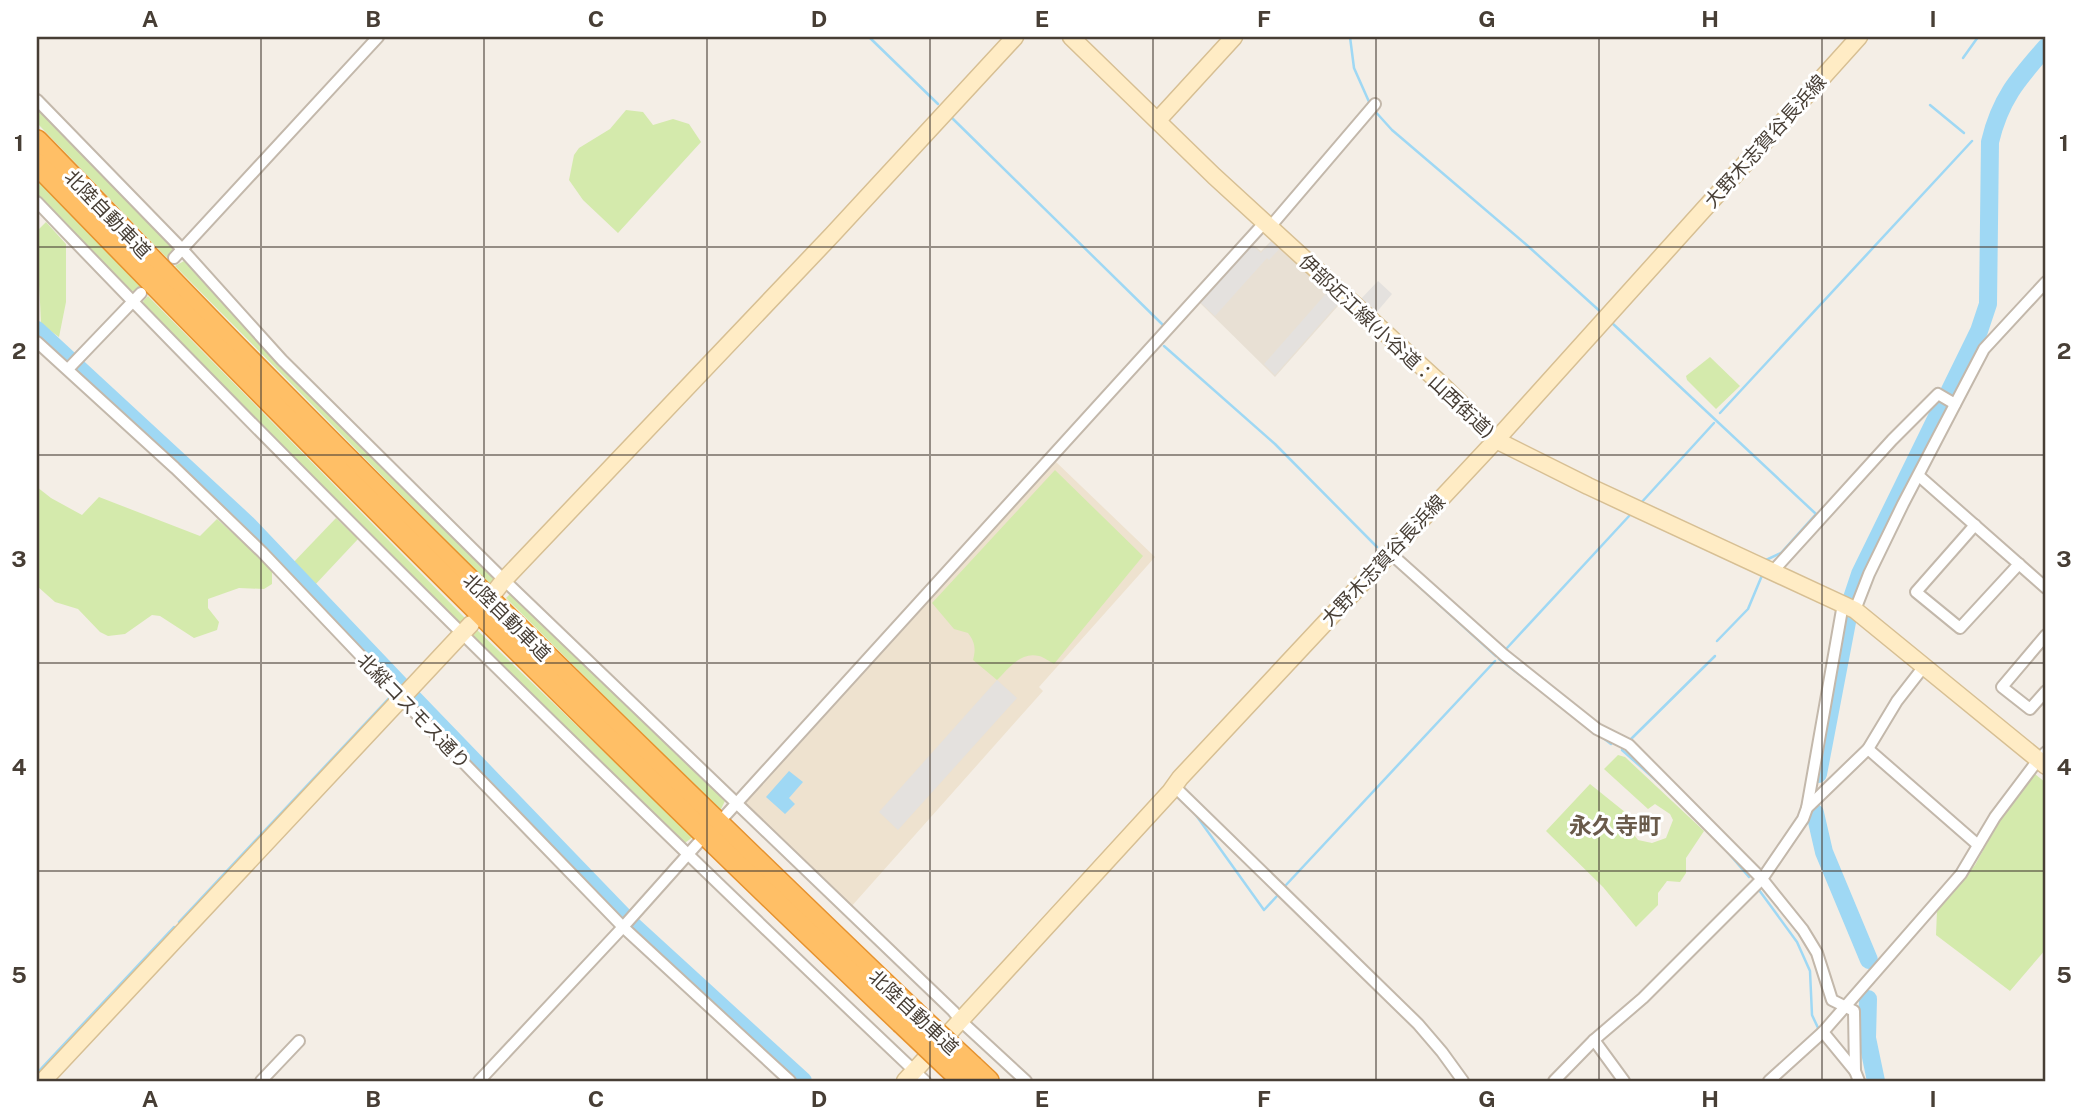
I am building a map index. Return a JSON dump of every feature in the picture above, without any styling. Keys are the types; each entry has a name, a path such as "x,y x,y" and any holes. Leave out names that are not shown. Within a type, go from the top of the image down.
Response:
{"highway":[{"name":"北陸自動車道","path":"37,141 268,379 906,1017"},
{"name":"北陸自動車道","path":"37,164 420,555 733,863 971,1077"}],"main road":[{"path":"493,594 832,235 1014,37"},
{"name":"伊部近江線(小谷道：山西街道)","path":"1071,37 1214,176 1441,383 1496,440 1588,486 1848,606 2044,759"},
{"path":"1158,120 1234,37"},
{"name":"大野木志賀谷長浜線","path":"914,1078 960,1020 1496,440 1859,37"},
{"path":"43,1081 397,694 466,629"}],"street":[{"path":"174,258 378,37"},
{"path":"37,100 182,249 282,360 504,580 1026,1081"},
{"path":"724,817 1268,224 1371,108"},
{"path":"37,202 311,485 466,629 687,855 914,1078"},
{"path":"1554,1081 1594,1040 1643,998 1762,879 1803,819 1848,606 1869,574 1984,349 2046,282"},
{"path":"73,364 141,293"},
{"name":"北縦コスモス通り","path":"37,342 262,552 397,694 790,1081"},
{"path":"1767,568 1938,394 1955,404"},
{"path":"1919,476 2046,588"},
{"path":"1975,525 1916,592 1961,628 2019,564"},
{"path":"1390,553 1504,655 1597,729 1627,744 1762,879 1803,930 1817,953 1832,1000 1854,1011 1857,1076"},
{"path":"2046,635 2002,687 2030,709 2046,691"},
{"path":"1807,807 1868,749 1896,701 1925,666"},
{"path":"1868,749 1978,845"},
{"path":"1769,1081 1823,1032 1961,874 1995,817 2044,759"},
{"path":"1174,786 1418,1024 1463,1081"},
{"path":"479,1081 699,842"},
{"path":"1823,1032 1857,1076"},
{"path":"1594,1040 1624,1081"},
{"path":"261,1081 299,1041"}],"shaded area":[{"path":"1275,237 1345,298 1275,377 1199,302 1250,242 1261,251"},
{"path":"1275,238 1283,245 1269,260 1267,258 1215,316 1200,302 1250,244 1261,253"},
{"path":"1378,281 1392,294 1375,314 1360,300"},
{"path":"1331,288 1343,298 1275,375 1264,364"},
{"path":"1055,461 1155,557 1039,687 1043,691 850,908 747,805 745,799"},
{"path":"997,680 1017,698 898,830 879,812"}],"green space":[{"path":"37,105 172,245 172,253 167,258 37,123"},
{"path":"626,110 643,112 653,125 673,119 689,124 701,142 618,233 583,200 569,180 574,155 579,148 610,129"},
{"path":"37,179 141,286 134,291 125,290 37,199"},
{"path":"46,222 66,244 66,302 59,337 41,324 37,231"},
{"path":"184,261 189,262 497,573 494,589 175,266"},
{"path":"148,296 466,619 461,623 455,622 145,310 143,301"},
{"path":"1710,357 1740,386 1716,409 1686,376"},
{"path":"1055,470 1143,556 1054,664 1039,656 1026,656 1015,662 997,680 973,660 974,646 968,633 954,629 932,603"},
{"path":"37,487 82,515 99,497 200,536 217,519 272,568 272,584 264,589 239,588 208,599 208,608 219,622 217,630 194,638 160,616 152,615 125,634 108,636 100,632 78,609 55,602 37,586"},
{"path":"336,518 358,539 313,587 291,565"},
{"path":"512,592 726,799 720,811 506,598"},
{"path":"475,628 693,837 682,845 473,641"},
{"path":"1618,755 1625,757 1704,831 1686,858 1686,873 1680,882 1667,881 1658,893 1658,905 1636,927 1603,887 1546,831 1590,784 1636,821 1631,831 1638,840 1652,843 1666,838 1673,820 1670,814 1655,804 1648,809 1604,769"},
{"path":"2035,774 2046,783 2046,949 2010,991 1936,935 1937,910 1975,865 2003,814"}],"water":[{"path":"789,771 803,782 789,798 795,804 785,814 766,797"}],"waterway":[{"path":"869,37 938,104"},
{"path":"1350,37 1354,68 1370,104"},
{"path":"1963,58 1978,37"},
{"path":"1818,774 1851,601 1860,574 1979,331 1988,304 1990,142 1994,127 2011,90 2046,47"},
{"path":"1930,105 1964,133"},
{"path":"1373,109 1392,130 1603,314"},
{"path":"950,116 1163,325"},
{"path":"1720,413 1972,141"},
{"path":"1612,323 1816,514 1781,553 1766,560 1766,563"},
{"path":"37,330 247,524 404,689"},
{"path":"1164,346 1275,444 1377,547"},
{"path":"1640,504 1714,423"},
{"path":"1507,648 1630,515"},
{"path":"1717,641 1748,609 1763,573"},
{"path":"1421,588 1496,656"},
{"path":"1628,742 1715,656"},
{"path":"1499,659 1544,693"},
{"path":"1286,885 1495,661"},
{"path":"179,922 392,695"},
{"path":"411,696 631,924 803,1081"},
{"path":"1602,737 1611,744"},
{"path":"1624,747 1622,750 1659,783"},
{"path":"1193,811 1264,910 1277,896"},
{"path":"1815,813 1824,852 1869,960"},
{"path":"1725,849 1749,877"},
{"path":"1759,890 1797,942 1810,971 1812,1015 1819,1030"},
{"path":"37,1073 174,927"},
{"path":"1868,999 1867,1038 1876,1081"}],"district":[{"name":"永久寺町","path":"1615,826"}]}
